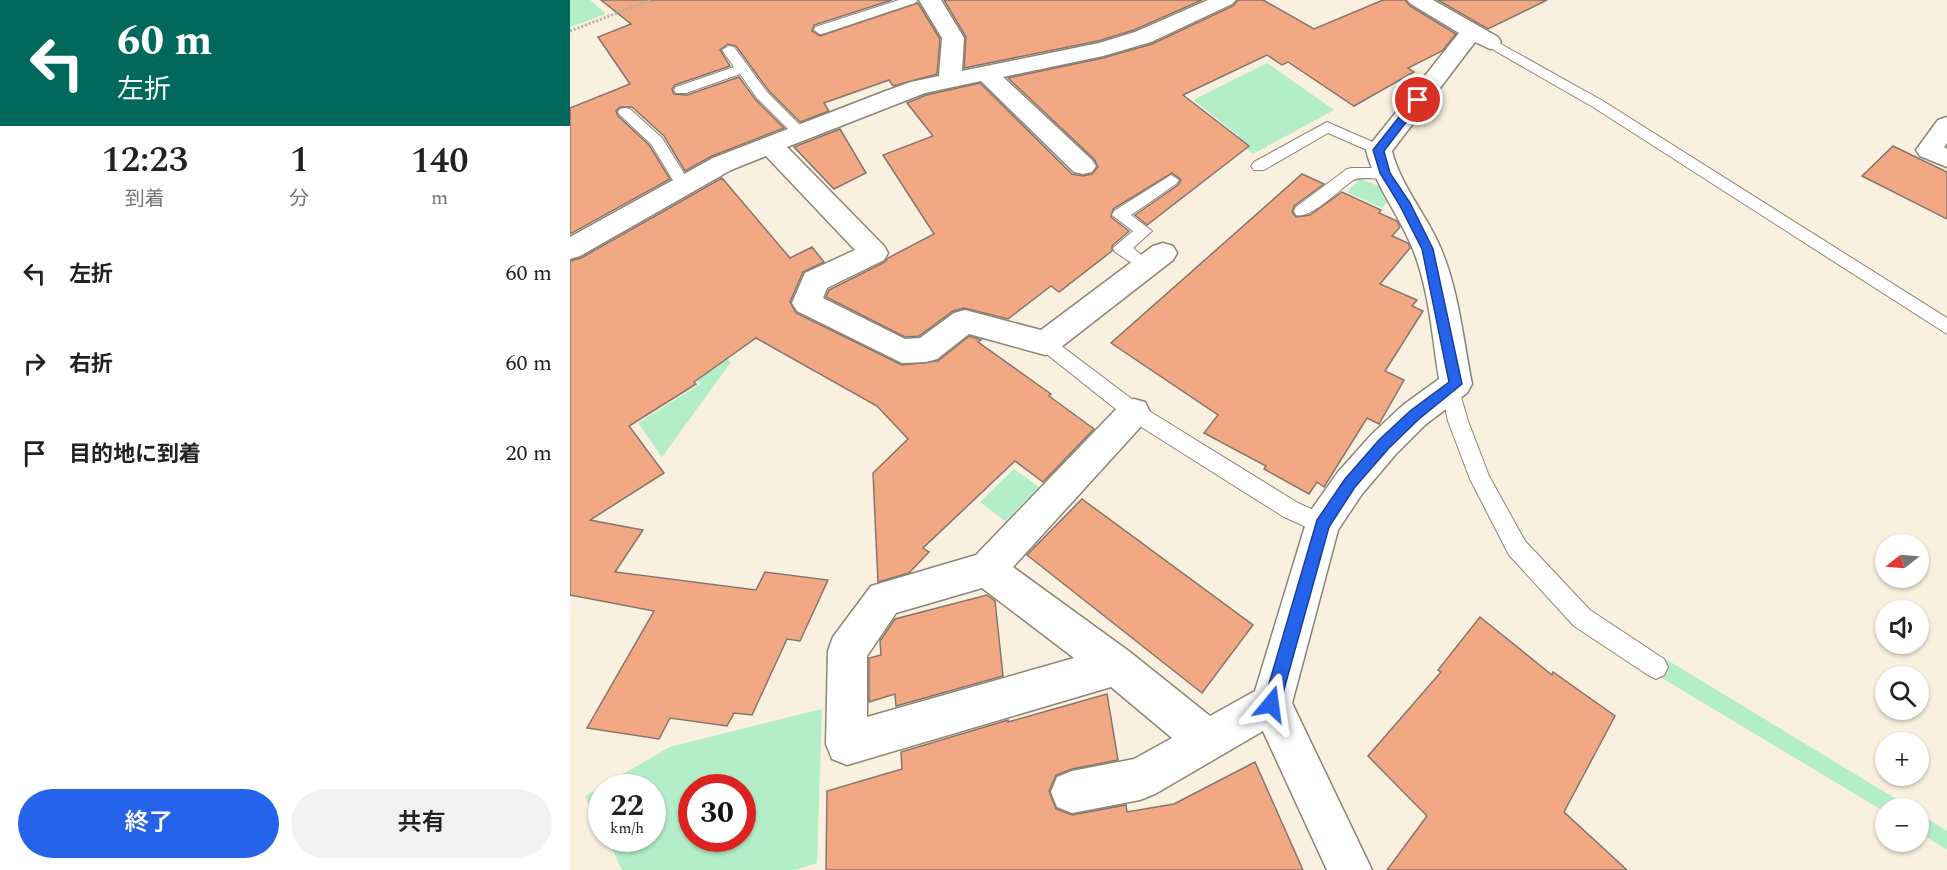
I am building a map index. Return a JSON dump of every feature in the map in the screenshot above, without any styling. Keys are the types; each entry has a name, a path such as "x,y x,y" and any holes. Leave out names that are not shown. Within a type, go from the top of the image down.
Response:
{"street":[{"path":"930,0 953,38 950,81"},
{"path":"1350,870 1271,704 1322,524 1350,483 1384,444 1414,415 1456,384 1428,249 1382,162 1481,37 1418,0"},
{"path":"570,249 722,164 891,97 950,81 1103,49 1143,37 1218,2"},
{"path":"986,74 1083,166"},
{"path":"1947,125 1929,150 1947,159"},
{"path":"769,144 874,254 815,281 807,303 902,351 926,350 965,321 1045,343 1155,260"},
{"path":"1116,666 847,744 847,651 884,599 987,569 1134,412"},
{"path":"987,569 1116,666 1208,741"},
{"path":"1072,792 1140,779 1271,704"}],"lane":[{"path":"820,30 910,0"},
{"path":"1481,37 1598,104 1947,327"},
{"path":"729,50 762,95 800,132"},
{"path":"681,90 743,69"},
{"path":"625,112 657,141 684,186"},
{"path":"1259,166 1327,127 1382,162"},
{"path":"1302,211 1352,173 1382,162"},
{"path":"1155,260 1121,248 1144,231 1120,215 1171,180"},
{"path":"1045,343 1134,412 1291,510 1322,524"},
{"path":"1450,388 1458,421 1480,479 1517,548 1582,618 1656,667"}],"path":[{"path":"570,31 651,0"}],"green space":[{"path":"570,0 590,0 606,14 570,27"},
{"path":"1267,63 1334,110 1253,154 1235,139 1239,136 1193,100"},
{"path":"1360,179 1384,188 1391,198 1382,208 1347,192"},
{"path":"687,324 731,362 662,457 638,423 700,384 664,339"},
{"path":"1014,469 1039,487 1005,521 980,502"},
{"path":"1664,658 1895,798 1875,798 1875,806 1657,675"},
{"path":"822,709 817,863 795,870 622,870 613,852 666,852 666,774 623,774 670,747"},
{"path":"1929,819 1947,831 1947,850 1929,838"}],"building":[{"path":"601,0 892,0 814,25 812,31 820,36 918,3 940,39 937,74 893,86 889,80 824,103 829,111 800,122 769,91 736,46 728,44 720,50 730,66 675,85 672,89 674,94 687,95 739,77 755,99 784,128 712,156 685,171 664,136 632,107 620,107 616,111 618,116 649,145 670,179 570,234 570,108 630,84 598,37 631,24"},
{"path":"944,0 1202,0 1134,30 1098,41 964,68 966,37"},
{"path":"1238,0 1263,0 1314,29 1383,0 1405,0 1410,6 1456,34 1442,51 1408,68 1414,72 1354,106 1288,62 1282,65 1267,55 1183,95 1249,146 1147,225 1135,215 1178,185 1181,180 1172,173 1113,209 1111,217 1129,231 1112,246 1112,251 1059,292 1051,286 1008,319 964,308 953,311 919,336 905,337 826,297 829,290 934,234 883,155 933,136 907,103 926,95 980,83 1072,174 1083,176 1092,174 1098,167 1094,159 1008,78 1103,58 1152,44 1233,6"},
{"path":"1438,0 1547,0 1488,29"},
{"path":"840,129 866,173 834,189 794,147"},
{"path":"1893,146 1947,172 1947,219 1862,176"},
{"path":"1302,174 1324,184 1294,206 1292,212 1296,217 1310,215 1342,192 1381,210 1379,213 1397,221 1400,227 1392,236 1408,243 1410,248 1380,284 1417,300 1412,306 1423,311 1385,371 1404,380 1379,424 1367,418 1324,487 1317,482 1309,494 1264,469 1266,466 1204,433 1218,415 1111,343"},
{"path":"722,178 790,258 812,247 824,262 803,272 790,302 796,313 902,365 938,361 969,336 981,340 978,342 1051,394 1049,396 1094,429 1043,482 1015,461 923,548 929,552 909,573 878,582 873,473 908,439 877,406 756,338 694,382 696,384 629,426 664,473 590,520 643,530 615,572 756,590 765,572 828,580 800,641 787,639 752,715 734,713 727,726 670,718 659,739 587,728 654,611 570,595 570,261 581,258"},
{"path":"1082,499 1253,625 1202,693 1027,555"},
{"path":"987,595 995,601 1003,676 896,706 895,694 869,702 869,658 881,655 880,641 895,619"},
{"path":"1480,617 1552,675 1553,672 1615,716 1564,812 1627,870 1387,870 1427,816 1368,756 1441,672 1438,670"},
{"path":"1107,694 1118,760 1072,769 1056,775 1049,791 1056,809 1072,815 1126,805 1127,812 1174,804 1255,762 1303,870 826,870 827,791 902,769 901,752 1008,720 1008,722"}],"route":[{"path":"1271,704 1322,524 1350,483 1384,444 1414,415 1456,384 1428,249 1385,173 1379,150 1418,100"}]}
